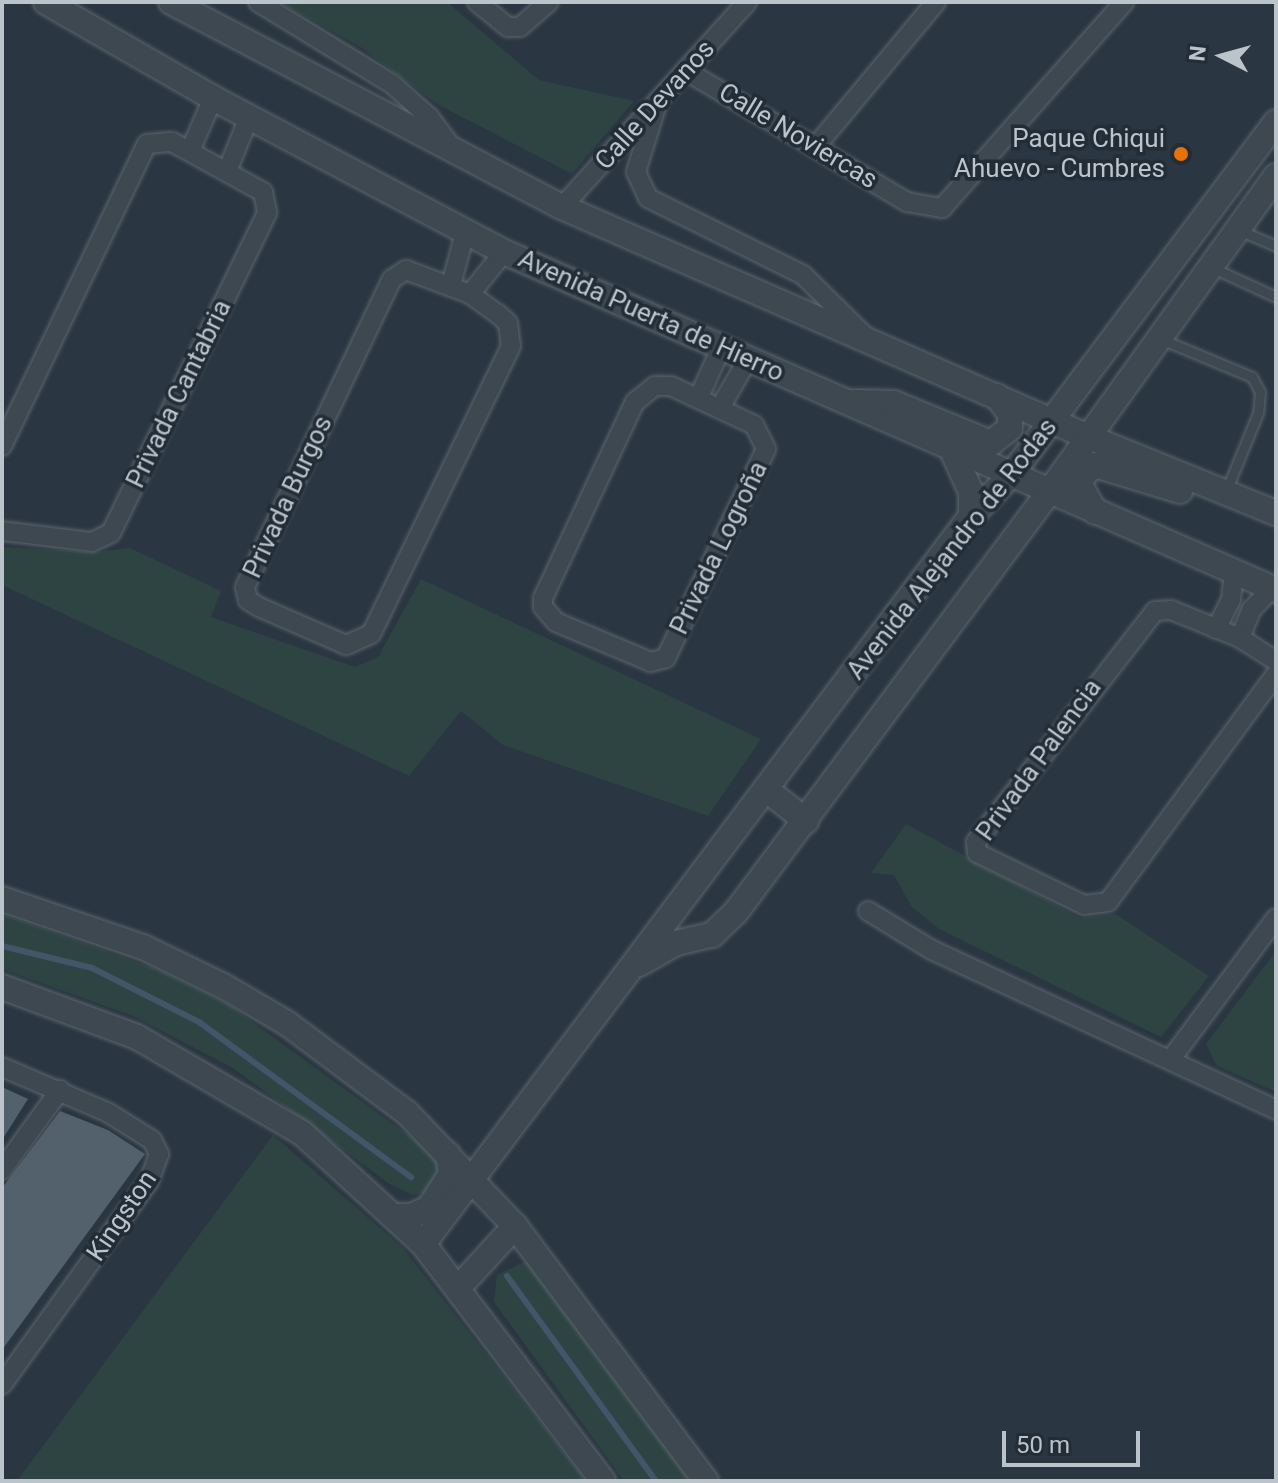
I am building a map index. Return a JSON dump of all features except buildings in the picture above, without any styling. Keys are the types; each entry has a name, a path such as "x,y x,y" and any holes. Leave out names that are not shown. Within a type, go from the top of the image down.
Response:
{"street":[{"name":"Avenida Puerta de Hierro","path":"46,2 213,98 504,252 1274,589"},
{"path":"171,2 294,71 453,148 562,207 1086,436 1276,513"},
{"path":"258,2 392,84 429,117 453,148"},
{"path":"477,2 508,27 520,27 549,2"},
{"name":"Calle Devanos","path":"562,207 688,72 747,2"},
{"path":"817,145 936,2"},
{"name":"Calle Noviercas","path":"688,72 817,145 907,202 930,209 950,201 1124,2"},
{"path":"190,151 213,98"},
{"path":"657,104 636,172 648,198 803,275 872,344"},
{"path":"228,169 249,117"},
{"name":"Avenida Alejandro de Rodas","path":"423,1244 971,516 1011,475 1053,421 1276,122"},
{"name":"Privada Cantabria","path":"2,446 142,150 163,140 228,169 263,192 267,213 111,533 92,542 2,531"},
{"name":"Avenida Alejandro de Rodas","path":"624,974 676,943 699,938 723,926 806,821 1275,180"},
{"path":"451,285 465,233"},
{"path":"470,294 504,252"},
{"name":"Privada Burgos","path":"406,270 419,271 451,285 470,294 508,323 511,346 371,634 358,644 336,643 259,607 248,600 245,587 392,279 406,270"},
{"path":"699,397 721,348"},
{"path":"721,406 748,359"},
{"name":"Privada Logroña","path":"655,386 699,397 754,425 766,449 666,658 641,659 556,622 543,607 543,598 635,402 655,386"},
{"path":"847,403 894,403 991,443 1010,428 1010,414 997,396"},
{"path":"952,450 971,492 971,516"},
{"path":"1095,512 1081,487 1082,476 1095,465 1196,496 1233,496"},
{"path":"1216,629 1231,600 1234,573"},
{"path":"1240,638 1252,609 1274,589"},
{"name":"Privada Palencia","path":"1276,661 1240,638 1171,610 1148,615 976,842 977,853 1084,905 1108,902 1276,674"},
{"path":"767,790 806,821"},
{"path":"2,899 143,947 225,987 355,1072 448,1154 515,1226 706,1481"},
{"path":"681,905 684,925 699,938"},
{"path":"868,911 932,950 1276,1110"},
{"path":"1171,1059 1276,918"},
{"path":"2,987 124,1031 203,1071 302,1133 423,1244 459,1287 603,1481"},
{"name":"Kingston","path":"2,1067 60,1090 152,1140 159,1162 2,1385"},
{"path":"2,1170 60,1090"},
{"path":"396,1216 412,1216 429,1208 451,1174 448,1154"},
{"path":"459,1287 515,1226"}],"lane":[{"path":"1237,229 1276,246"},
{"path":"1210,266 1276,297"},
{"path":"1158,338 1252,377 1260,392 1258,413 1233,496"}],"green space":[{"path":"279,2 447,2 539,80 634,101 572,174 437,104 362,48"},
{"path":"2,547 96,552 130,548 221,591 211,617 355,667 378,657 421,579 761,739 708,816 503,745 461,711 409,776 2,585"},
{"path":"906,824 1080,918 1116,914 1209,976 1161,1037 939,929 912,907 894,875 871,873"},
{"path":"2,914 159,970 229,1005 440,1158 436,1191 412,1195 388,1183 233,1068 133,1016 2,969"},
{"path":"1276,951 1276,1092 1217,1066 1206,1044"},
{"path":"273,1135 403,1248 586,1481 17,1481"},
{"path":"524,1262 536,1266 690,1481 624,1481 494,1302 497,1275"}],"waterway":[{"path":"2,946 92,968 199,1022 411,1177"},
{"path":"507,1276 656,1481"}],"place":[{"name":"Paque Chiqui Ahuevo - Cumbres","path":"1181,154"}]}
